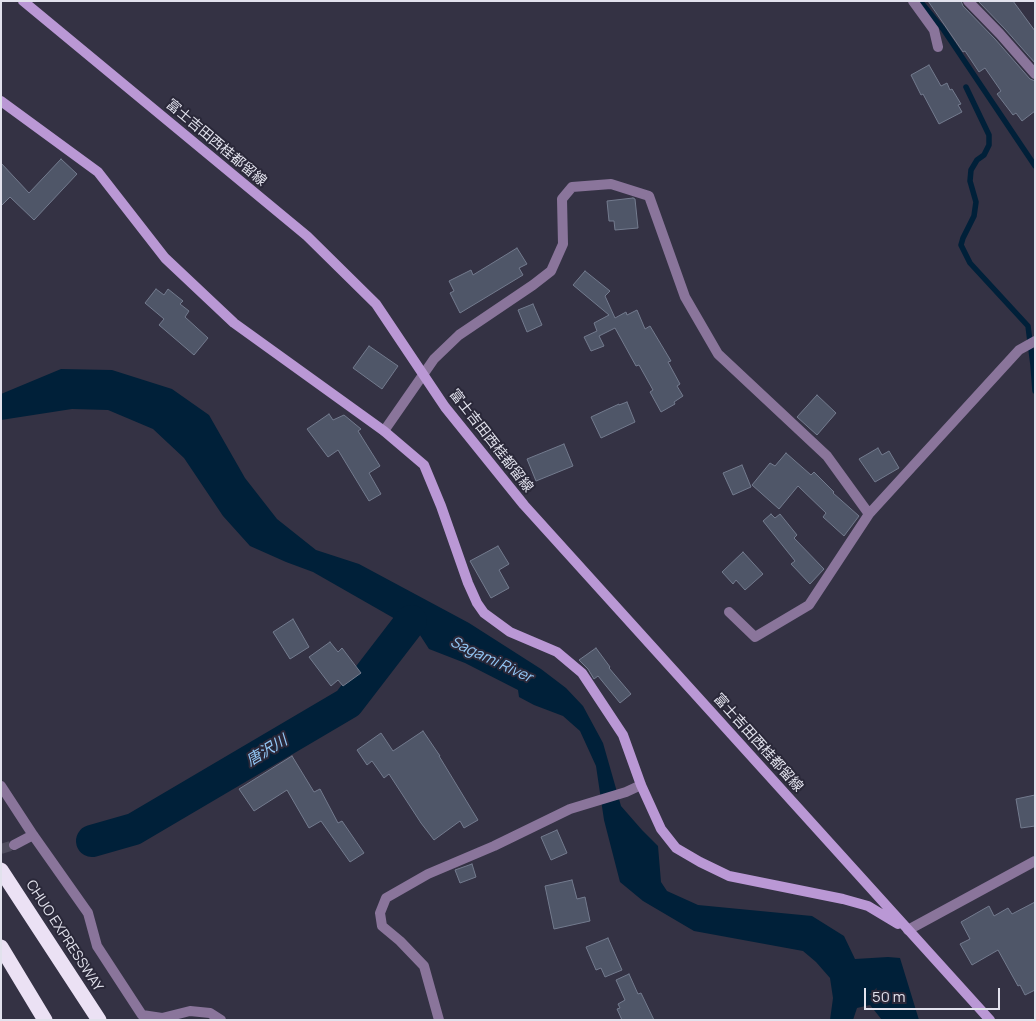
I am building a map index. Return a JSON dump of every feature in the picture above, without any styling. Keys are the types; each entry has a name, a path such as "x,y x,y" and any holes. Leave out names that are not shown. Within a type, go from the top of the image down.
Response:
{"highway":[{"name":"CHUO EXPRESSWAY","path":"1,870 99,1020"},
{"path":"1,947 45,1020"}],"main road":[{"name":"富士吉田西桂都留線","path":"23,1 307,236 376,304 445,407 524,506 990,1020"},
{"name":"富士吉田西桂都留線","path":"1,101 98,172 165,258 234,323 384,431 424,465 477,603 484,613 510,632 556,652 582,673 624,735 640,785 661,829 676,848 729,876 868,906 908,930"}],"street":[{"path":"913,1 934,30 938,47"},
{"path":"969,2 1035,74"},
{"path":"384,431 434,359 458,335 551,271 563,244 562,199 572,187 611,184 649,196 685,297 718,354 827,456 869,514"},
{"path":"729,612 755,636 809,605 869,514 1019,350 1035,341"},
{"path":"439,1020 424,966 400,941 382,926 380,913 386,898 428,874 494,846 570,809 626,792 640,785"},
{"path":"1,786 88,913 97,946 142,1015 162,1018 190,1011 210,1013 221,1020"},
{"path":"14,845 33,835"},
{"path":"908,930 1035,861"}],"water":[{"name":"Sagami River","path":"61,369 112,370 172,389 209,415 245,478 277,519 316,550 359,564 469,623 541,669 566,688 583,706 603,743 621,806 658,846 661,882 667,891 698,905 812,916 844,936 855,959 900,958 919,1020 882,1020 870,1005 857,1008 853,1020 830,1020 833,998 830,978 803,951 694,931 643,901 620,882 604,820 596,766 580,731 563,716 519,697 518,690 465,663 429,649 418,632 313,572 250,546 223,516 184,458 153,429 108,410 72,409 1,420 1,394"}],"building":[{"path":"928,1 961,1 963,6 1030,79 1035,81 1035,111 1022,121 1016,113 1013,115 997,94 1001,91 985,68 979,72"},
{"path":"978,1 1013,1 1035,31 1035,63 1005,29"},
{"path":"929,65 941,86 947,83 961,104 958,105 962,112 939,124 911,75"},
{"path":"61,159 77,174 34,220 10,197 1,206 1,163 29,193"},
{"path":"635,199 638,228 615,230 614,221 609,221 607,201"},
{"path":"517,248 527,264 519,268 523,275 460,313 450,293 454,291 449,281 471,270 473,275"},
{"path":"585,271 610,291 605,296 615,318 626,312 627,315 637,310 645,329 650,326 671,361 668,362 680,384 677,386 683,396 674,402 675,404 661,412 650,392 653,390 639,365 636,366 615,328 599,336 604,346 591,351 584,337 597,331 594,323 609,315 573,285"},
{"path":"156,289 164,295 168,289 183,301 180,304 189,311 185,317 208,338 194,355 159,325 164,319 145,303"},
{"path":"533,304 542,325 527,332 518,310"},
{"path":"369,346 398,366 382,389 353,368"},
{"path":"817,395 836,413 817,435 797,417"},
{"path":"627,402 635,422 601,438 591,417"},
{"path":"329,414 333,420 344,415 361,429 358,431 380,466 369,473 381,494 369,501 338,450 328,457 307,429"},
{"path":"564,444 573,466 536,481 527,459"},
{"path":"878,448 882,455 889,451 899,468 875,482 859,459"},
{"path":"786,453 811,475 814,472 833,493 859,516 844,536 823,517 826,513 798,486 779,509 752,485 770,463 775,466"},
{"path":"742,465 751,487 733,495 723,473"},
{"path":"771,514 775,518 780,514 797,535 794,538 824,569 810,584 791,564 795,561 763,521"},
{"path":"498,546 509,564 499,570 509,588 491,598 470,561"},
{"path":"743,552 763,574 745,590 736,580 733,584 722,572"},
{"path":"293,619 309,647 290,659 273,632"},
{"path":"330,642 338,652 342,648 361,673 343,686 338,680 331,686 309,657"},
{"path":"596,648 609,668 631,694 620,703 598,676 594,679 579,660"},
{"path":"423,731 478,820 464,828 460,821 434,840 389,774 384,778 372,761 367,765 357,750 381,733 393,751"},
{"path":"292,756 314,792 320,789 338,823 342,821 364,853 350,862 321,821 309,828 287,790 254,811 239,789"},
{"path":"1035,795 1035,826 1021,828 1016,799"},
{"path":"557,830 567,853 551,860 541,837"},
{"path":"472,864 476,877 460,883 455,870"},
{"path":"572,880 577,899 585,897 590,921 554,929 545,886"},
{"path":"1035,902 1035,990 1025,995 998,950 972,965 960,944 970,939 961,922 989,906 994,916 1008,908 1012,914"},
{"path":"608,938 622,970 605,977 601,968 596,970 586,947"},
{"path":"629,974 638,994 641,993 654,1020 622,1020 617,1009 620,1008 618,1004 625,1000 616,980"}],"waterway":[{"path":"920,1 943,29 1035,166"},
{"path":"966,87 989,135 989,145 984,155 977,160 971,170 970,181 976,202 974,216 961,245 970,263 1028,326 1035,391"},
{"name":"唐沢川","path":"92,841 134,829 348,703 411,621"}],"tunnel":[{"path":"1,849 14,845"}]}
